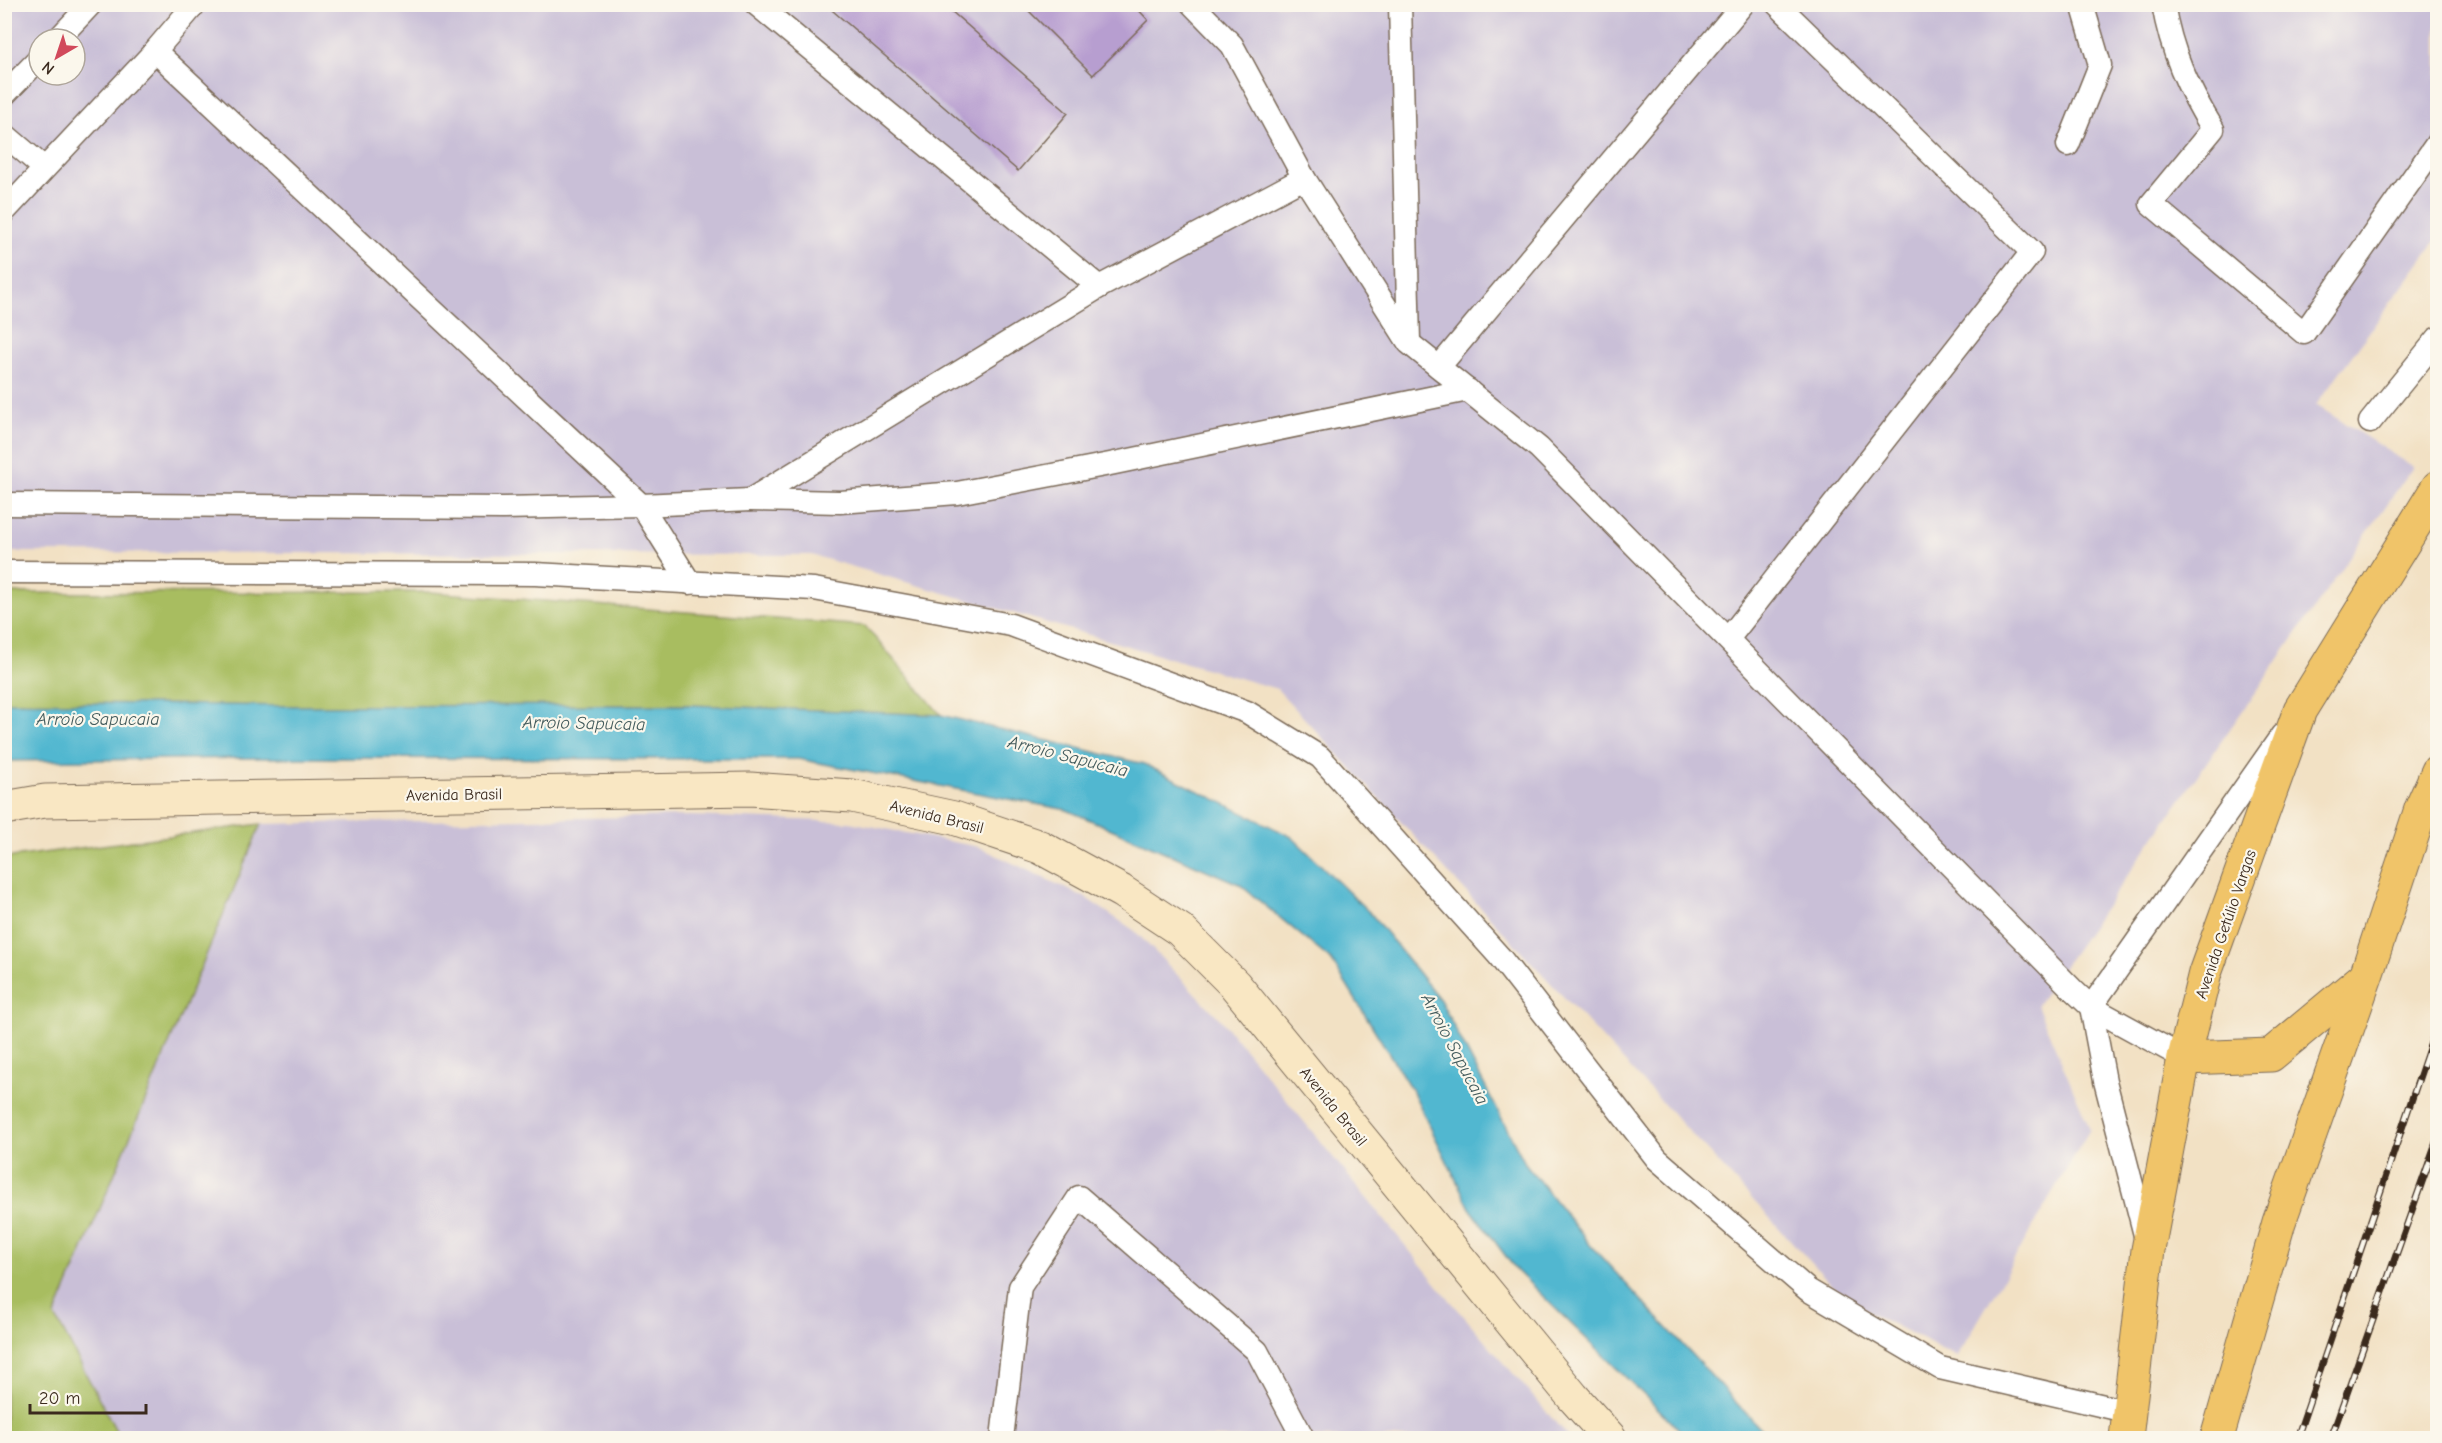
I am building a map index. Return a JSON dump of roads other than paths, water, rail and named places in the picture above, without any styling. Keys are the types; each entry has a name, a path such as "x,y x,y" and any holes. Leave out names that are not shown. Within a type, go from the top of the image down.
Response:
{"main road":[{"name":"Avenida Getúlio Vargas","path":"2128,1425 2148,1250 2184,1058 2205,973 2300,710 2438,487"},
{"path":"2217,1438 2278,1222 2366,976 2421,809 2438,771"},
{"name":"Avenida Brasil","path":"4,808 45,801 750,789 852,796 954,818 1040,847 1121,891 1180,930 1235,985 1565,1388 1610,1438"},
{"path":"2184,1058 2271,1055 2366,976"}],"lane":[{"path":"69,27 91,4"},
{"path":"4,212 195,4"},
{"path":"756,4 1099,287"},
{"path":"1192,4 1232,45 1304,178 1409,343 1539,448 2091,1007 2184,1058"},
{"path":"1400,4 1409,343"},
{"path":"1439,367 1743,4"},
{"path":"1728,639 2032,252 1777,4"},
{"path":"2068,145 2100,64 2082,4"},
{"path":"2163,4 2169,37 2192,95 2213,129 2151,204 2304,333 2438,142"},
{"path":"154,51 641,506 690,583"},
{"path":"4,95 27,71"},
{"path":"4,134 44,168"},
{"path":"750,500 1099,287 1304,178"},
{"path":"2370,422 2438,338"},
{"path":"4,504 491,508 641,506 750,500 840,502 957,493 1110,464 1467,390"},
{"path":"4,572 536,574 814,590 1011,625 1247,712 1320,758 1499,956 1657,1159 1808,1290 1940,1368 2128,1425"},
{"path":"2148,1250 2105,1081 2091,1007 2300,710"},
{"path":"1002,1438 1020,1287 1079,1197 1257,1351 1303,1438"}],"water":[{"name":"Arroio Sapucaia","path":"5,702 286,706 689,705 941,715 1144,764 1292,837 1372,915 1440,1000 1525,1163 1591,1246 1769,1438 1688,1438 1516,1270 1470,1208 1413,1092 1331,960 1239,884 1067,810 798,759 258,758 5,761"}],"railway":[{"path":"2297,1438 2438,1022"},
{"path":"2331,1438 2438,1137"}]}
